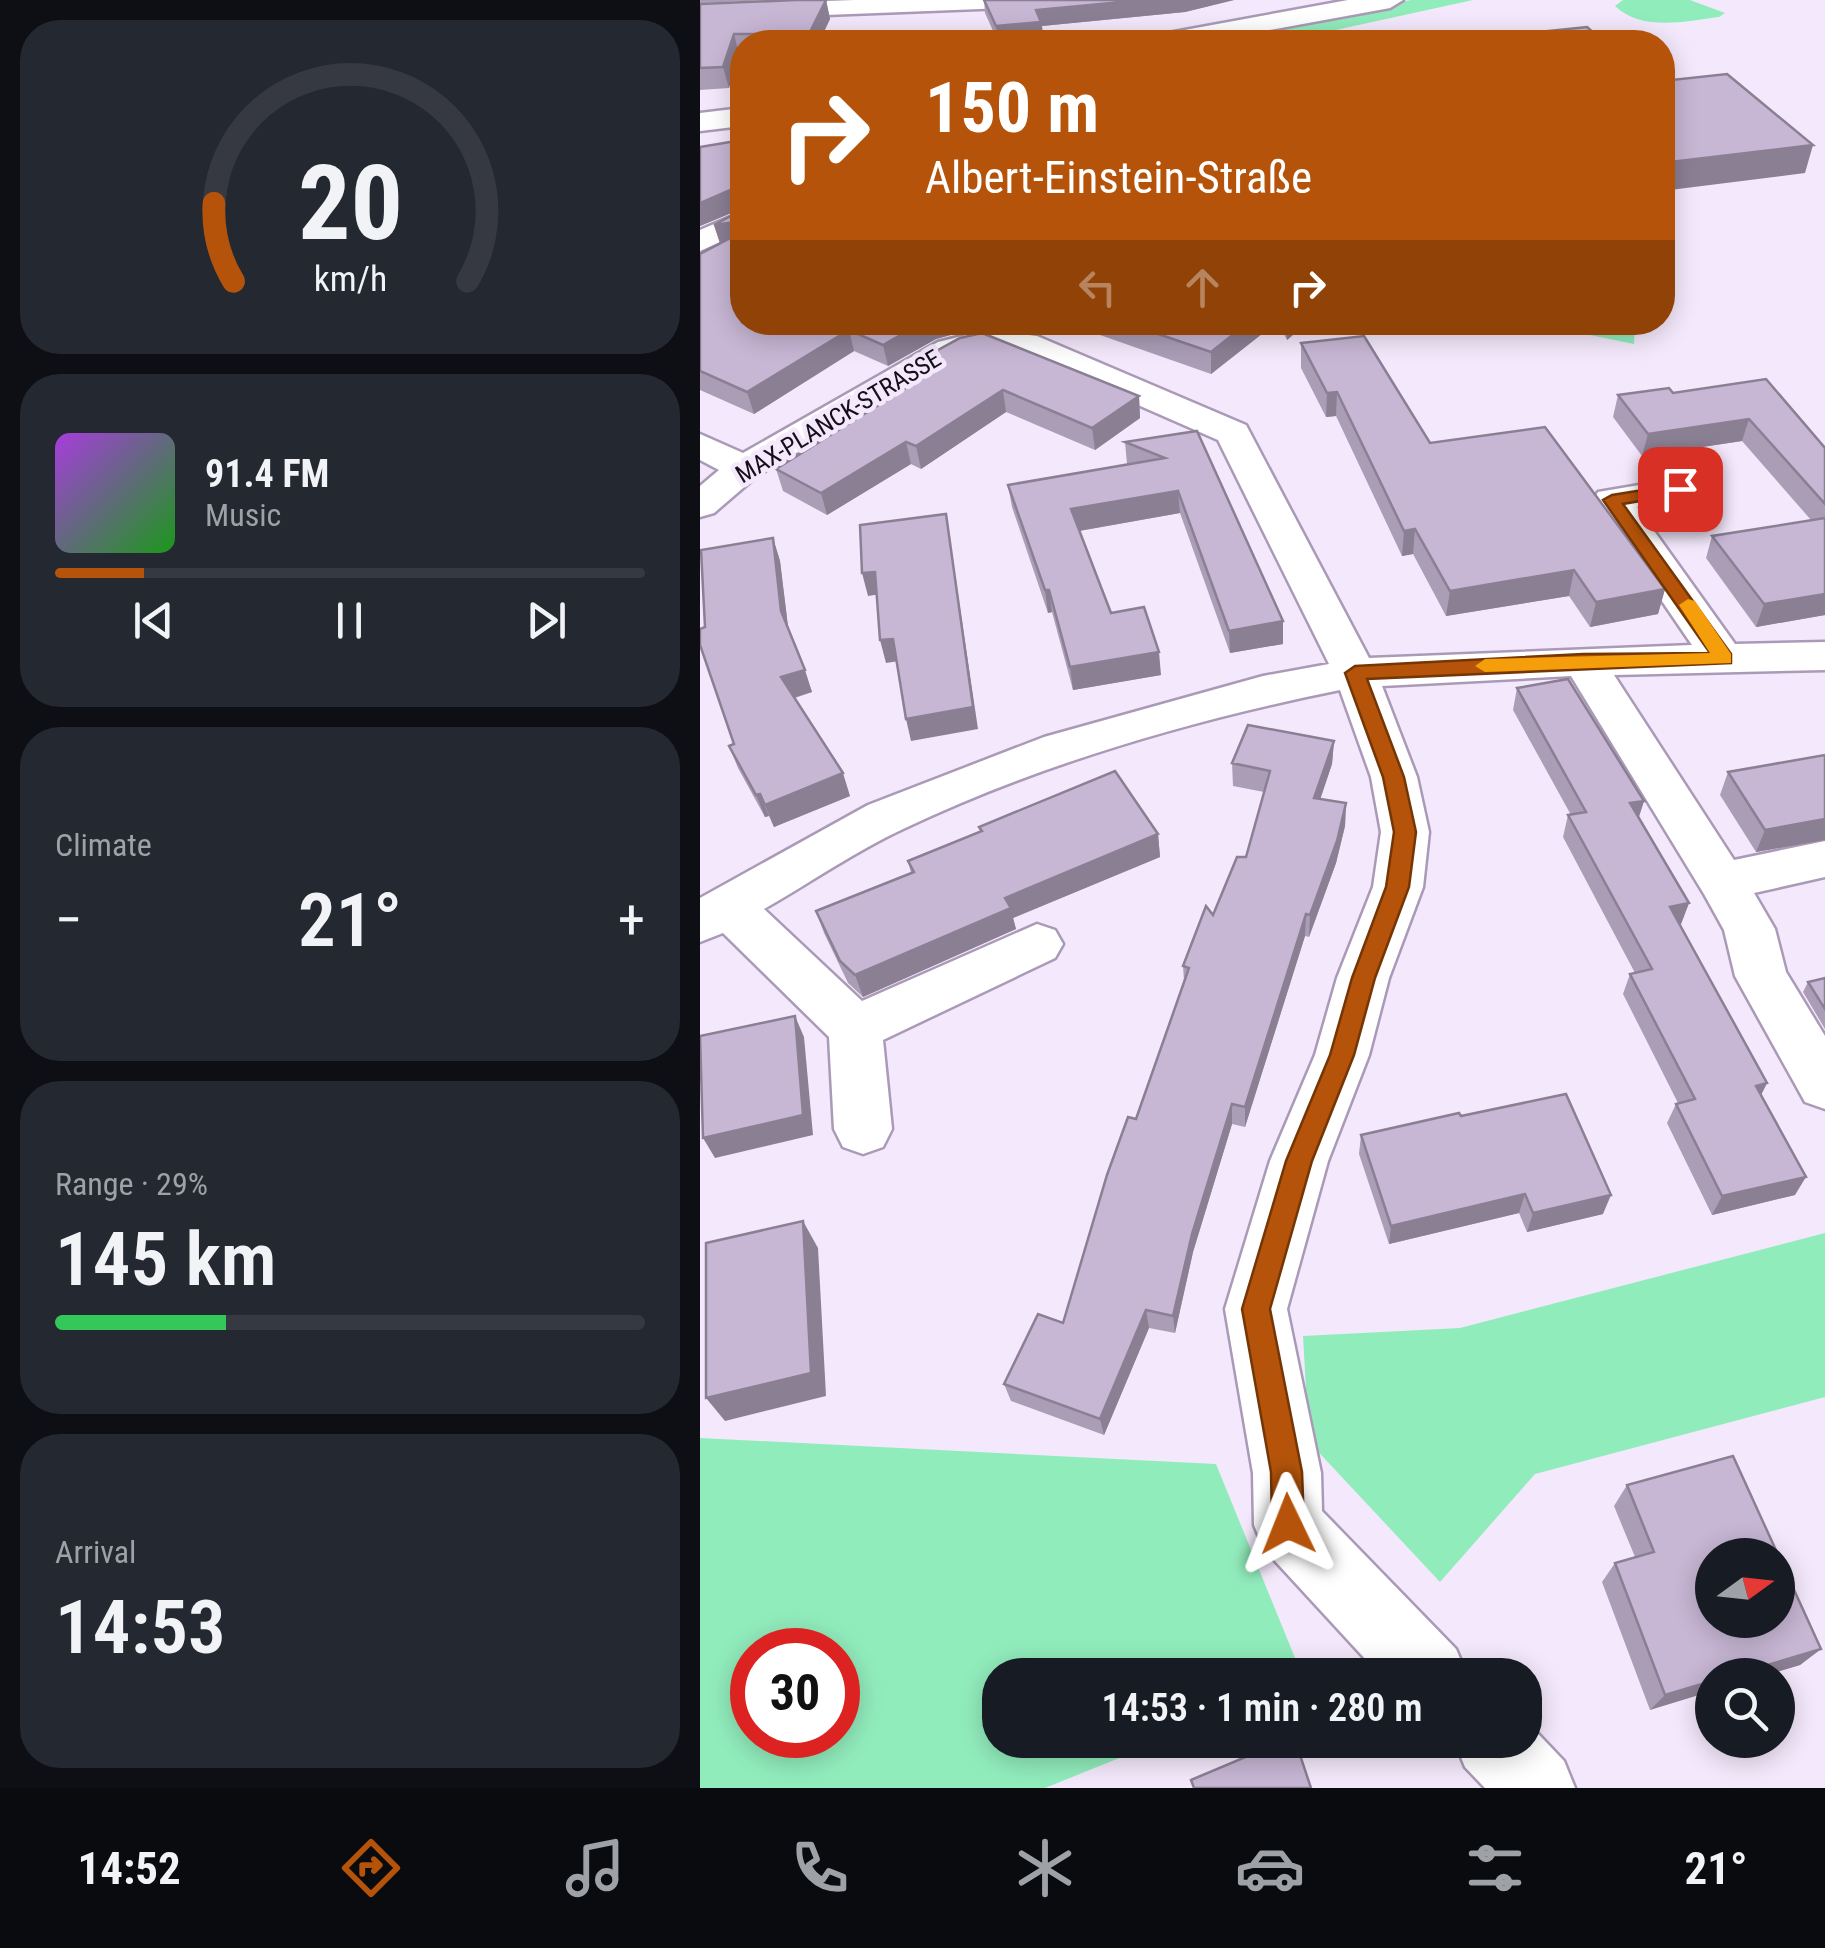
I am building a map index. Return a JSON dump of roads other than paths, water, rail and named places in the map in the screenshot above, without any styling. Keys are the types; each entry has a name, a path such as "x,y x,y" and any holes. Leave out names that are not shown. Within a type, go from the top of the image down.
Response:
{"main road":[{"path":"1228,30 1390,0"},
{"path":"700,122 730,118"}],"street":[{"path":"700,13 1034,0"},
{"path":"700,242 730,228"},
{"name":"MAX-PLANCK-STRASSE","path":"700,504 744,468 950,349 991,335"},
{"name":"MAX-PLANCK-STRASSE","path":"1013,335 1234,433 1355,673 1394,777 1405,832 1398,887 1364,978 1342,1055 1299,1161 1256,1309 1287,1472 1288,1524 1414,1658"},
{"path":"700,445 744,468"},
{"path":"1680,489 1612,500 1724,659"},
{"path":"864,1130 854,1028 709,909 885,816 1060,748 1263,691 1355,673 1583,661 1825,656"},
{"path":"1583,661 1722,880 1749,929 1761,976 1825,1085"},
{"path":"1722,880 1825,859"},
{"path":"854,1028 1036,944"},
{"path":"1509,1758 1537,1788"}]}
